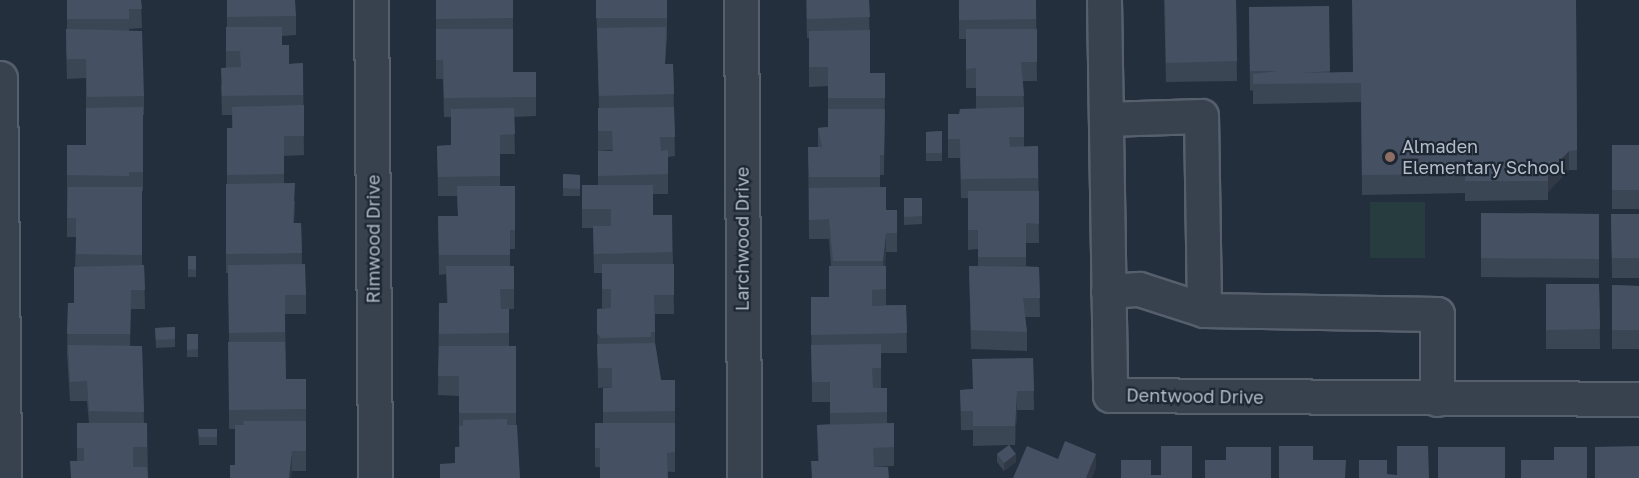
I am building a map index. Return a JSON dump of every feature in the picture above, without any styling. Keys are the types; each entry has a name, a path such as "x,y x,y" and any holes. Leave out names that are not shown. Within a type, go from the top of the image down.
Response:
{"street":[{"name":"Rimwood Drive","path":"371,0 375,478"},
{"name":"Larchwood Drive","path":"741,0 744,478"},
{"name":"Dentwood Drive","path":"1104,0 1110,395 1639,399"},
{"path":"0,78 4,478"},
{"path":"1106,119 1201,116 1204,310"},
{"path":"1108,291 1139,289 1204,310 1437,314 1437,399"}],"green space":[{"path":"1370,202 1425,202 1425,258 1370,258"}],"building":[{"path":"67,0 141,0 142,9 129,9 129,19 67,19"},
{"path":"227,0 295,0 296,16 227,17"},
{"path":"436,0 513,0 513,18 436,19"},
{"path":"596,0 667,0 667,18 596,18"},
{"path":"807,0 869,0 870,17 807,19"},
{"path":"959,0 1036,0 1036,19 959,20"},
{"path":"1165,0 1236,0 1237,61 1166,63"},
{"path":"1352,0 1576,0 1577,150 1569,151 1548,173 1548,181 1465,181 1465,174 1362,175 1361,83 1253,84 1253,74 1279,71 1250,71 1249,7 1329,6 1330,71 1301,73 1353,72"},
{"path":"226,27 282,27 282,45 289,45 289,64 303,63 303,95 222,96 221,68 241,67 240,51 226,51"},
{"path":"666,27 665,64 673,64 674,94 599,96 597,28"},
{"path":"66,29 142,31 144,96 87,97 86,59 67,59"},
{"path":"436,29 513,29 513,72 536,72 536,97 444,98 443,60 436,60"},
{"path":"966,29 1037,29 1037,62 1021,62 1024,96 976,96 976,68 966,69"},
{"path":"870,30 870,73 885,73 885,98 828,98 828,67 809,67 809,31"},
{"path":"304,105 304,136 284,136 284,174 227,175 227,128 233,128 232,107"},
{"path":"143,107 143,172 129,172 129,176 67,175 67,145 86,145 86,108"},
{"path":"674,107 675,137 660,137 661,151 668,150 668,174 598,176 598,151 613,151 612,131 598,131 598,108"},
{"path":"1024,107 1024,137 1009,137 1010,147 1038,146 1038,178 961,179 960,139 948,139 948,114 959,114 960,109"},
{"path":"514,108 515,134 500,135 500,176 438,177 437,146 451,145 451,109"},
{"path":"828,109 885,109 884,155 880,155 880,177 809,177 808,147 822,147 818,128 828,127"},
{"path":"942,131 942,153 926,153 926,132"},
{"path":"1612,145 1639,145 1639,190 1612,190"},
{"path":"563,174 580,175 580,189 563,188"},
{"path":"295,183 293,223 301,223 302,253 226,254 226,184"},
{"path":"582,185 653,185 653,215 672,215 672,252 594,254 593,226 611,226 611,209 582,209"},
{"path":"457,186 515,186 515,230 510,230 510,255 439,255 438,216 458,216"},
{"path":"68,187 142,187 142,255 76,254 76,218 67,218"},
{"path":"886,187 886,210 897,210 897,233 886,233 883,261 833,261 829,219 809,220 809,188"},
{"path":"968,191 1039,191 1039,224 1026,223 1026,257 978,257 978,230 968,230"},
{"path":"904,198 922,198 922,216 904,217"},
{"path":"1481,213 1599,214 1599,259 1481,258"},
{"path":"1611,214 1639,214 1639,258 1612,258"},
{"path":"188,256 196,256 196,270 188,269"},
{"path":"305,264 306,295 285,295 285,332 229,333 228,265"},
{"path":"602,264 674,264 674,295 654,295 655,332 651,332 651,337 601,338 597,333 597,309 611,308 611,289 602,289"},
{"path":"144,265 145,290 131,290 130,334 67,334 68,303 74,303 74,267"},
{"path":"446,266 514,266 514,289 500,289 501,309 509,309 509,333 439,334 439,303 448,303"},
{"path":"829,266 886,266 886,289 872,290 872,306 906,305 907,333 811,335 811,297 829,297"},
{"path":"969,266 1039,267 1040,298 1023,298 1027,332 971,330"},
{"path":"1546,284 1599,284 1600,329 1546,330"},
{"path":"1612,285 1639,286 1639,330 1612,330"},
{"path":"175,327 175,339 156,340 155,328"},
{"path":"187,334 198,334 198,349 187,350"},
{"path":"228,342 285,342 286,379 306,379 306,409 229,410"},
{"path":"655,343 661,380 675,380 675,411 603,412 603,388 612,388 612,368 598,368 597,344"},
{"path":"881,344 881,368 872,368 873,388 887,388 887,412 830,413 830,382 812,382 811,345"},
{"path":"68,345 142,346 144,412 89,411 87,381 70,382"},
{"path":"439,346 516,346 516,413 459,413 459,376 438,376"},
{"path":"1033,358 1034,391 1017,391 1015,426 973,426 973,411 961,411 960,390 973,389 972,359"},
{"path":"507,419 507,425 517,425 520,478 440,478 440,464 455,463 455,447 460,447 459,426 463,426 463,420"},
{"path":"243,421 306,421 306,451 292,451 289,478 230,478 230,465 235,465 235,425 244,425"},
{"path":"77,423 147,423 147,447 133,447 133,467 147,467 148,478 71,478 70,461 84,461 84,448 77,448"},
{"path":"595,423 675,423 675,452 667,453 668,478 600,478 600,448 595,448"},
{"path":"894,423 894,447 873,448 874,467 888,467 889,478 812,478 811,461 819,461 817,425"},
{"path":"198,429 217,429 217,437 199,437"},
{"path":"1065,441 1096,454 1086,478 1013,478 1027,446 1058,459"},
{"path":"1009,445 1016,454 1004,463 997,454"},
{"path":"1161,446 1192,446 1192,478 1121,478 1121,460 1151,460 1151,475 1161,475"},
{"path":"1279,446 1313,446 1313,460 1346,460 1345,478 1279,478"},
{"path":"1397,446 1428,446 1429,478 1359,478 1359,460 1387,460 1387,474 1397,475"},
{"path":"1639,446 1639,478 1595,478 1595,447"},
{"path":"1226,447 1271,447 1271,478 1205,478 1205,460 1226,460"},
{"path":"1438,447 1505,447 1505,478 1438,478"},
{"path":"1554,447 1587,447 1587,478 1521,478 1521,460 1554,460"}],"place":[{"name":"Almaden Elementary School","path":"1390,157"}]}
